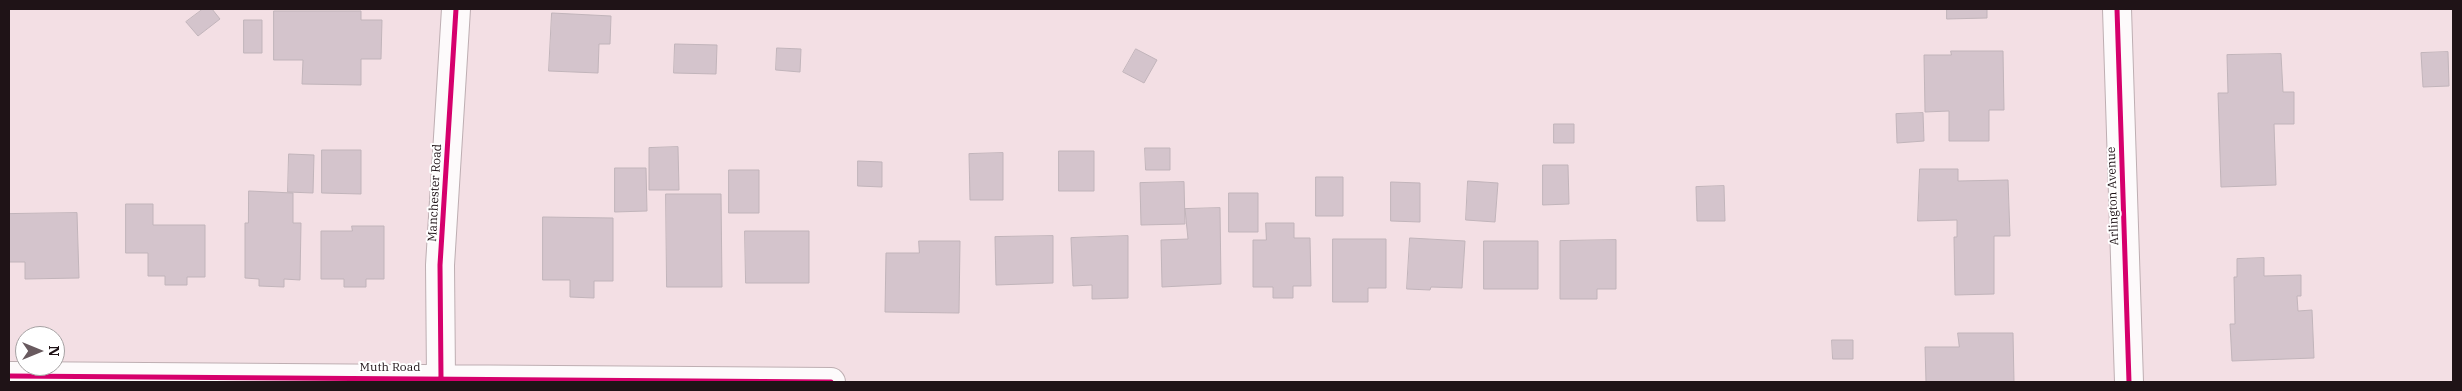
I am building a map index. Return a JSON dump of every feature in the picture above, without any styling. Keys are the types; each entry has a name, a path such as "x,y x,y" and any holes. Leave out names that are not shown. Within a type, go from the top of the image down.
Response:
{"street":[{"name":"Manchester Road","path":"441,378 440,265 456,9"},
{"name":"Arlington Avenue","path":"2117,9 2129,382"},
{"name":"Muth Road","path":"9,376 832,382"}],"building":[{"path":"203,9 212,9 220,19 198,36 186,22"},
{"path":"1947,9 1987,9 1987,18 1947,19"},
{"path":"274,11 361,11 361,20 382,20 381,59 361,59 361,85 302,84 303,60 274,60"},
{"path":"552,13 611,16 610,44 599,44 598,73 549,71"},
{"path":"244,20 262,20 262,53 244,53"},
{"path":"675,44 717,45 716,74 674,73"},
{"path":"777,48 801,49 800,72 776,70"},
{"path":"1136,49 1157,60 1144,83 1123,72"},
{"path":"1951,51 2003,51 2004,110 1989,110 1989,141 1949,141 1949,111 1925,112 1924,55 1951,55"},
{"path":"2448,52 2449,86 2423,87 2421,53"},
{"path":"2281,54 2283,92 2294,92 2294,124 2274,124 2276,185 2221,187 2218,93 2228,93 2227,55"},
{"path":"1923,113 1924,141 1897,143 1896,114"},
{"path":"1554,124 1574,124 1574,143 1554,143"},
{"path":"678,147 679,190 649,190 649,148"},
{"path":"1145,148 1170,148 1170,170 1146,170"},
{"path":"322,150 361,150 361,194 322,193"},
{"path":"1059,151 1094,151 1094,191 1059,191"},
{"path":"1003,153 1003,200 970,200 969,154"},
{"path":"289,154 314,155 313,193 288,192"},
{"path":"858,161 882,162 882,187 858,186"},
{"path":"1543,165 1568,165 1569,204 1543,205"},
{"path":"615,168 646,168 647,211 615,212"},
{"path":"1920,169 1958,169 1958,181 2008,180 2010,236 1994,236 1994,294 1955,295 1954,237 1957,237 1957,220 1918,221"},
{"path":"729,170 759,170 759,213 729,213"},
{"path":"1316,177 1343,177 1343,216 1316,216"},
{"path":"1468,181 1498,183 1495,222 1466,220"},
{"path":"1184,182 1185,224 1141,225 1140,183"},
{"path":"1391,182 1420,183 1420,222 1391,221"},
{"path":"1724,186 1725,221 1697,221 1696,187"},
{"path":"249,191 293,193 293,223 301,223 300,280 284,279 284,287 259,286 259,279 245,278 245,223 248,223"},
{"path":"1229,193 1258,193 1258,232 1229,232"},
{"path":"666,194 721,194 722,287 667,287"},
{"path":"126,204 153,204 153,225 205,225 205,277 187,277 187,285 165,285 165,276 148,276 148,253 126,253"},
{"path":"1220,208 1221,284 1162,287 1161,240 1188,239 1185,209"},
{"path":"77,213 79,278 25,279 25,262 9,262 9,214"},
{"path":"543,217 613,218 613,281 594,281 594,298 570,297 570,280 543,280"},
{"path":"1266,223 1294,223 1294,238 1310,238 1311,286 1293,286 1293,298 1273,298 1273,287 1253,287 1253,240 1266,240"},
{"path":"352,226 384,226 384,279 366,279 366,287 344,287 344,279 321,279 321,231 352,231"},
{"path":"745,231 809,231 809,283 746,283"},
{"path":"1053,236 1053,283 996,285 995,237"},
{"path":"1128,236 1128,298 1092,299 1092,285 1073,286 1071,238"},
{"path":"1410,238 1465,241 1462,288 1431,287 1430,290 1407,289"},
{"path":"1333,239 1386,239 1386,288 1368,288 1368,302 1333,302"},
{"path":"1616,240 1616,289 1597,289 1597,299 1560,299 1560,241"},
{"path":"919,241 960,241 959,313 885,312 886,253 919,253"},
{"path":"1484,241 1538,241 1538,289 1484,289"},
{"path":"2264,258 2264,276 2301,275 2301,296 2297,296 2298,311 2312,310 2314,358 2232,361 2230,324 2235,324 2234,277 2237,277 2237,259"},
{"path":"1958,333 2013,333 2014,382 1926,382 1925,347 1959,347"},
{"path":"1832,340 1853,340 1853,359 1833,359"}],"cycle path":[{"path":"441,378 440,265 456,9"},
{"path":"2117,9 2129,382"},
{"path":"9,376 831,382"}]}
